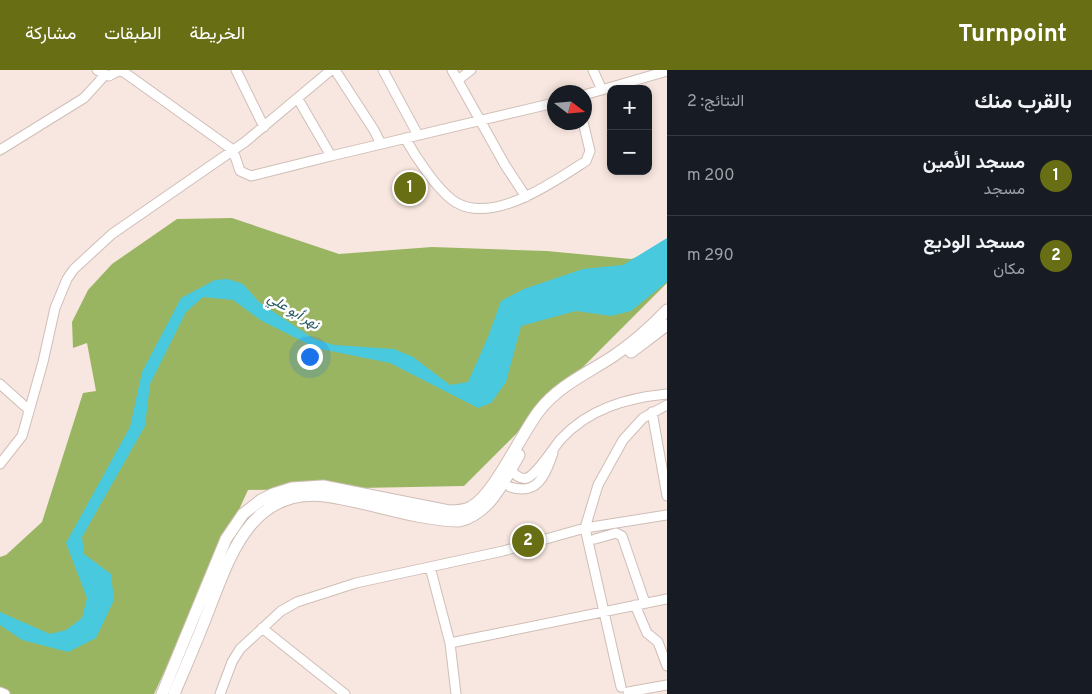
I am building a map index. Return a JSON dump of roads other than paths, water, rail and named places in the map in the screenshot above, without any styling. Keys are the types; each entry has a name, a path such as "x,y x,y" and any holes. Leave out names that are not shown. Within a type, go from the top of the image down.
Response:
{"main road":[{"path":"162,694 174,679 234,526 243,514 273,494 292,488 323,486 430,508 459,511 478,502 498,479 526,427 560,388 641,336 667,310"},
{"path":"217,572 228,559 244,532 256,519 281,502 309,496 327,496 435,518 459,521 478,514 489,503 531,433 559,399 645,343 667,325"},
{"path":"174,679 174,694"}],"street":[{"path":"0,150 84,98 101,73 114,75 121,70 233,150 238,169 242,174 251,176 547,105"},
{"path":"236,70 264,127"},
{"path":"0,464 4,456 22,436 43,362 55,308 67,279 74,269 112,234 264,127 333,70 374,130 381,144"},
{"path":"383,70 418,135"},
{"path":"452,70 483,121 502,159 526,197"},
{"path":"458,80 471,70"},
{"path":"593,70 602,90"},
{"path":"592,93 663,71"},
{"path":"298,99 330,156"},
{"path":"405,138 420,163 446,194 462,206 480,208 504,205 526,197 589,158 590,150 585,130"},
{"path":"0,384 29,410"},
{"path":"510,470 521,478 528,477 578,424 593,413 623,401 667,394"},
{"path":"620,687 585,528 593,497 612,458 630,430 652,412 667,405"},
{"path":"652,412 667,496"},
{"path":"510,487 528,490 535,486 546,470 556,446"},
{"path":"220,694 232,662 240,649 281,611 297,602 356,582 541,542 585,528 667,515"},
{"path":"595,539 616,533 622,536 647,633 658,642 667,666"},
{"path":"430,567 450,642 456,694"},
{"path":"450,642 667,599"},
{"path":"262,628 345,694"},
{"path":"614,694 616,689 620,687 626,688 628,693 667,685"},
{"path":"0,692 5,694"}],"water":[{"path":"667,238 667,282 631,311 611,316 576,311 521,326 506,382 491,403 478,408 390,363 316,348 262,321 233,300 203,297 186,312 150,384 145,426 82,537 84,554 111,574 114,600 96,638 68,652 22,640 0,625 0,612 50,634 66,630 82,618 87,598 66,543 130,427 142,372 181,298 215,280 228,279 243,284 259,302 314,339 334,345 394,349 413,357 450,385 468,382 488,337 501,301 524,289 583,269 623,265"}],"place":[{"name":"مسجد الأمين","path":"410,188"},
{"name":"مسجد الوديع","path":"528,541"}],"water label":[{"name":"نهر أبو علي","path":"293,312"}]}
